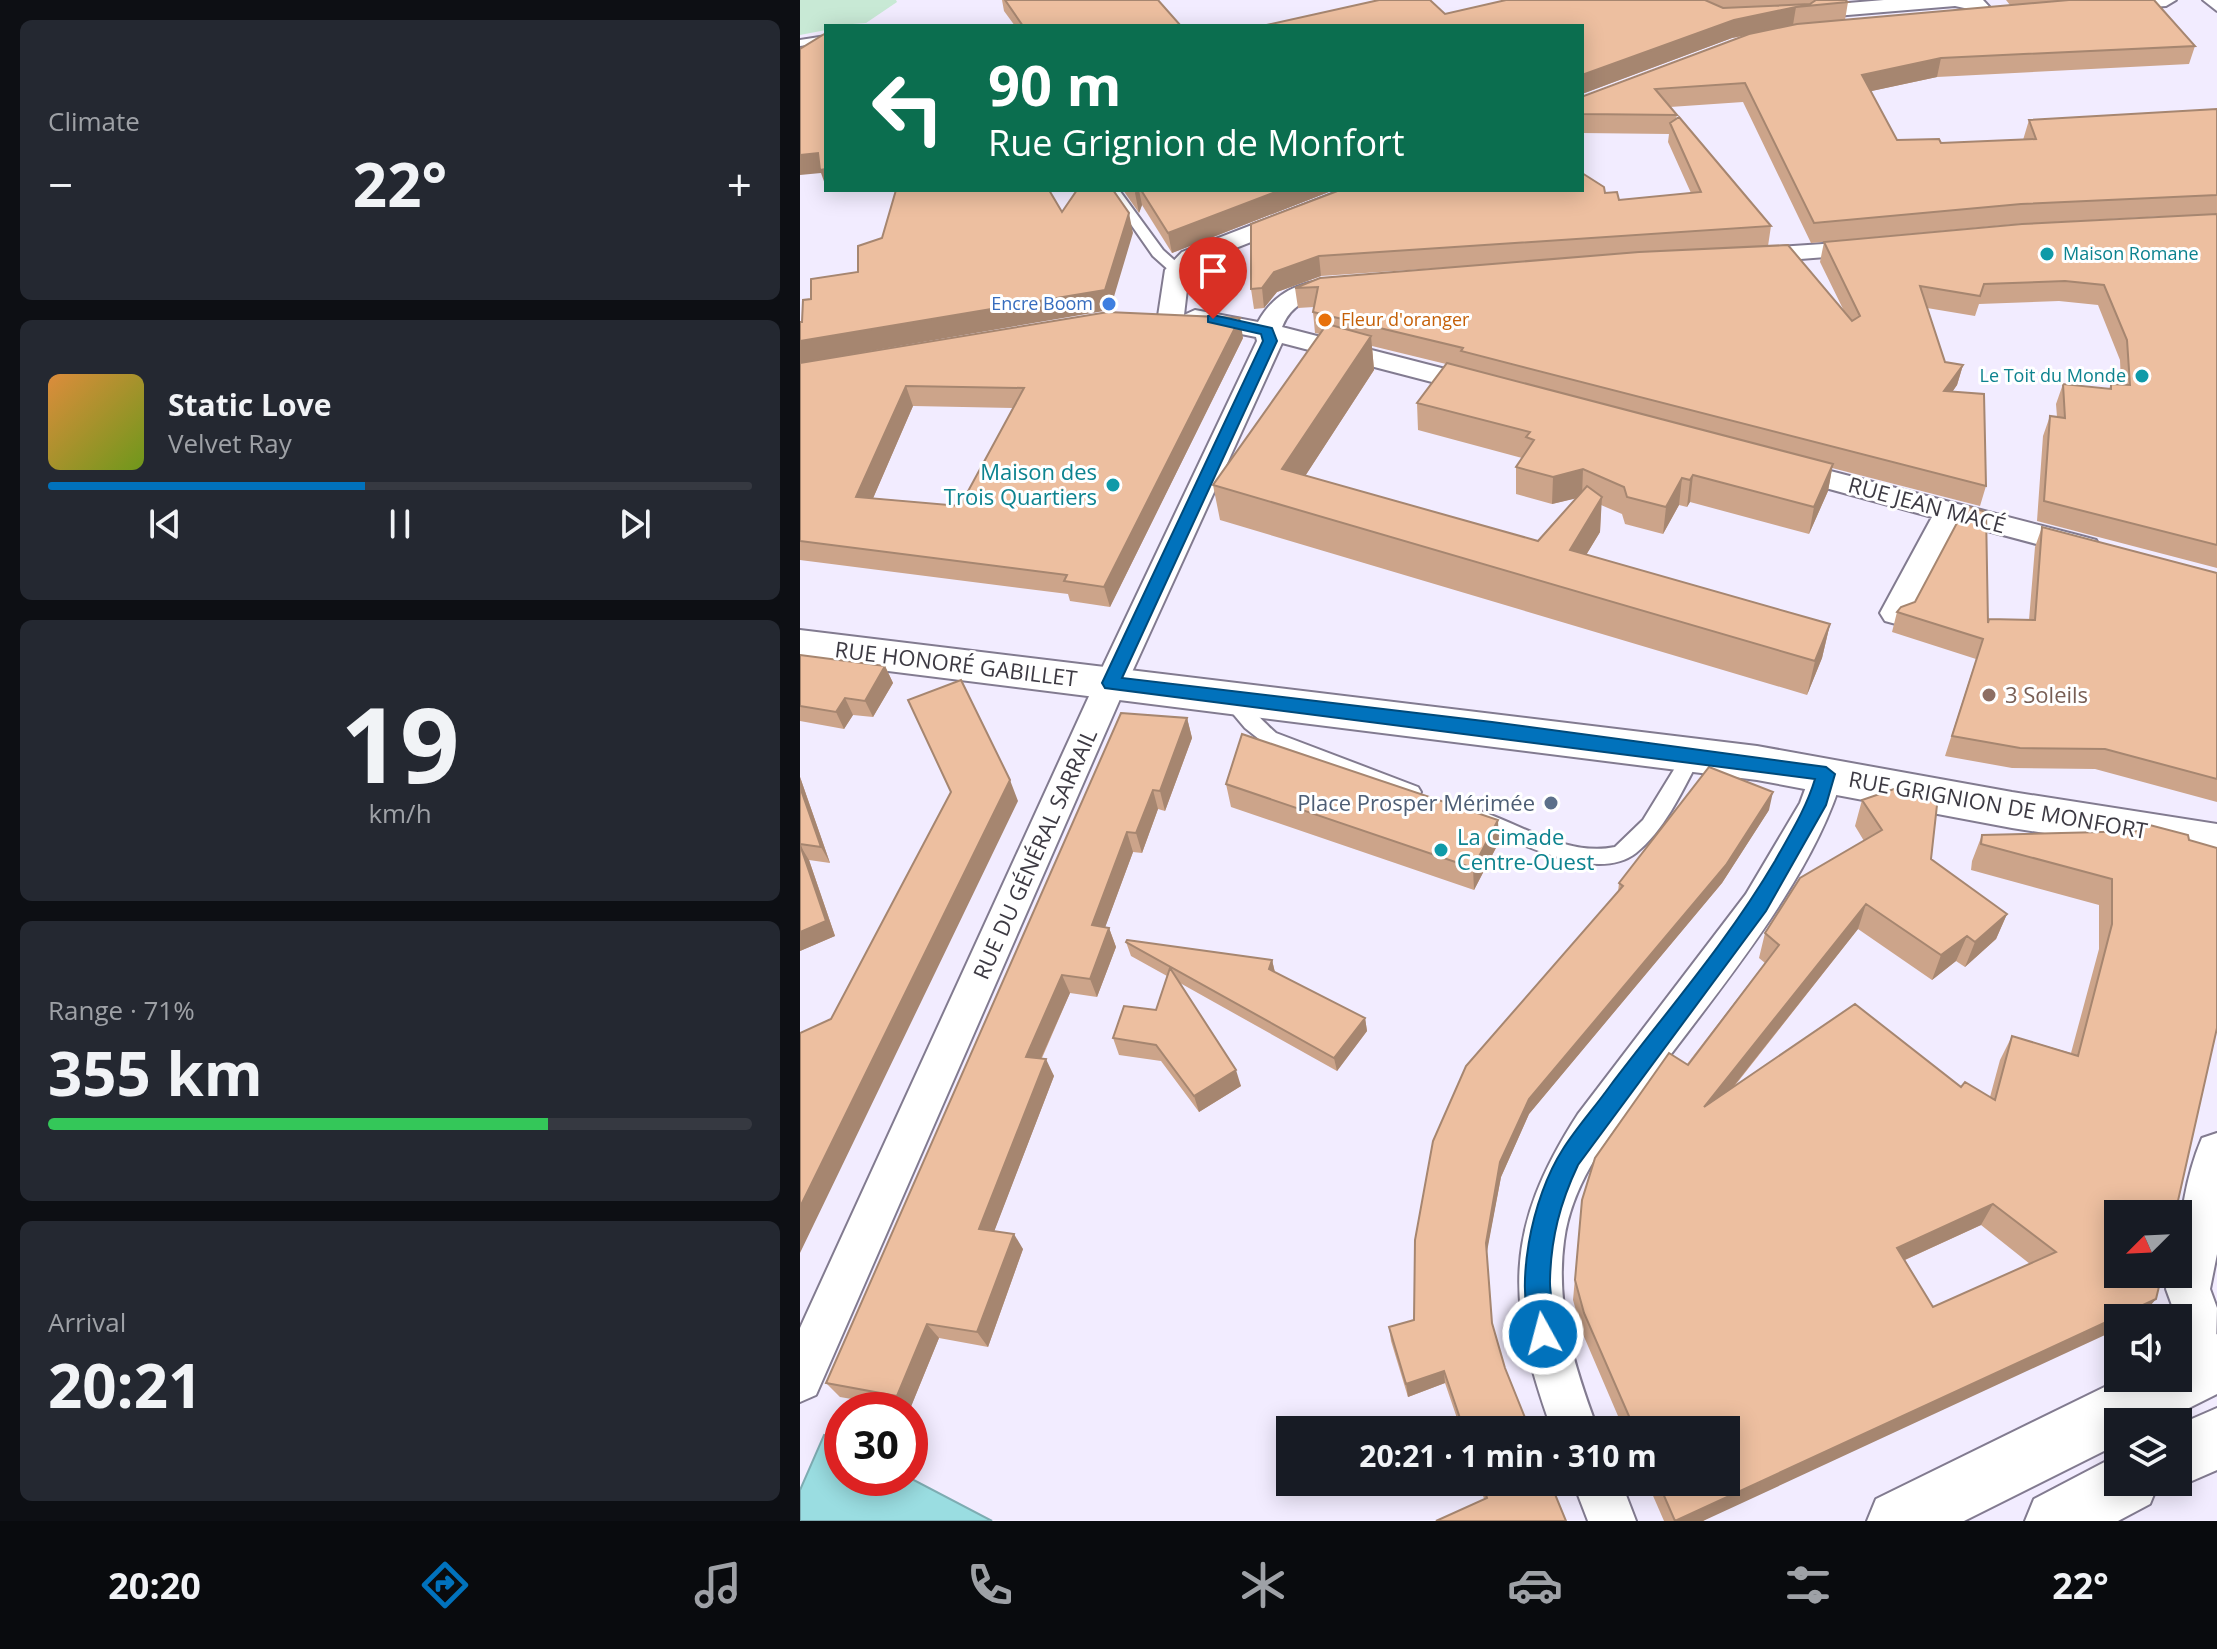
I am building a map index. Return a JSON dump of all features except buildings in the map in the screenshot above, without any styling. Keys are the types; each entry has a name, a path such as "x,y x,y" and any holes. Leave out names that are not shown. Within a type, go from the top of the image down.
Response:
{"street":[{"path":"2095,5 2166,0"},
{"path":"2211,0 2217,6"},
{"path":"1774,15 1942,1 1969,1 1986,14"},
{"path":"1794,34 2011,12"},
{"path":"1171,316 1177,270 1197,254 1358,192"},
{"path":"1725,257 1892,245"},
{"name":"RUE DU GÉNÉRAL SARRAIL","path":"800,1379 1111,683 1267,350 1270,341 1267,331 1273,314 1288,297 1321,287 1363,284"},
{"path":"1144,318 1213,319 1516,396"},
{"name":"RUE JEAN MACÉ","path":"1756,460 2113,554"},
{"path":"1896,613 1950,511"},
{"name":"RUE HONORÉ GABILLET","path":"800,645 1111,683"},
{"name":"RUE GRIGNION DE MONFORT","path":"1111,683 1826,774 2012,810 2217,842"},
{"path":"1570,1416 1547,1352 1540,1316 1538,1262 1550,1199 1577,1147 1759,905 1817,805 1826,774"},
{"path":"1898,1521 2216,1363 2188,1289 2217,1152"},
{"path":"2192,1450 2217,1438"},
{"path":"1602,1496 1612,1521"}],"lane":[{"path":"800,43 824,39"},
{"path":"1114,192 1158,253 1177,270"},
{"path":"1230,698 1251,723 1270,738 1433,800"},
{"path":"1463,811 1580,856 1621,854 1635,843 1683,775 1692,755"}],"shaded area":[{"path":"800,0 897,2 866,23 824,24 824,30 800,35"},
{"path":"824,1435 824,1496 928,1496 928,1487 992,1521 800,1521 800,1490"}],"place":[{"name":"Maison Romane","path":"2047,254"},
{"name":"Encre Boom","path":"1109,304"},
{"name":"Fleur d'oranger","path":"1325,320"},
{"name":"Le Toit du Monde","path":"2142,376"},
{"name":"Maison des Trois Quartiers","path":"1113,485"},
{"name":"3 Soleils","path":"1989,695"},
{"name":"Place Prosper Mérimée","path":"1551,803"},
{"name":"La Cimade Centre-Ouest","path":"1441,850"}],"route":[{"path":"1213,319 1267,331 1270,341 1111,683 1492,729 1826,774 1817,805 1759,905 1570,1157 1550,1199 1541,1237 1538,1284 1543,1334"}]}
